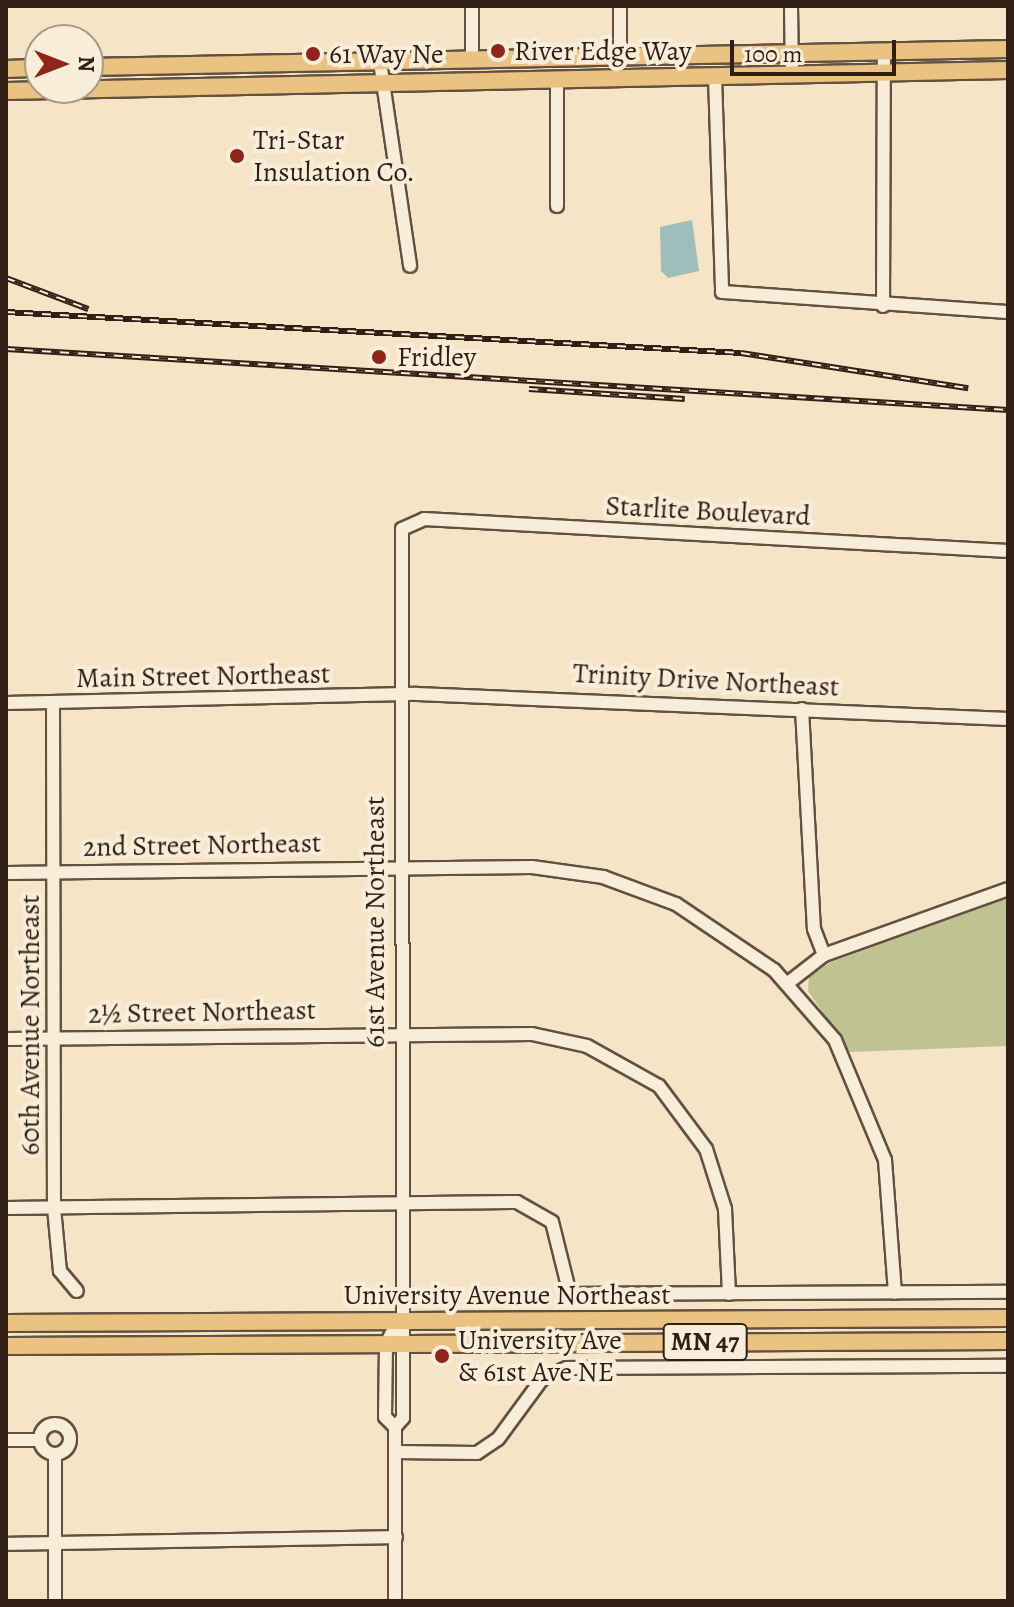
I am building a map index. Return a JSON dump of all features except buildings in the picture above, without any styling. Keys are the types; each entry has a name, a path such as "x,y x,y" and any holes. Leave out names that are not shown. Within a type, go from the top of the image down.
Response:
{"main road":[{"path":"104,67 1008,49"},
{"path":"6,91 1008,70"},
{"name":"University Avenue Northeast","path":"6,1323 1008,1318"},
{"name":"University Avenue Northeast","path":"6,1346 1008,1341"}],"street":[{"path":"472,6 472,61"},
{"path":"620,6 620,59"},
{"path":"791,6 792,75"},
{"path":"883,306 884,52"},
{"path":"380,62 385,84 398,219 410,266"},
{"path":"715,77 722,292 883,306 1008,312"},
{"path":"557,80 557,206"},
{"name":"Starlite Boulevard","path":"406,525 424,519 1008,551"},
{"name":"61st Avenue Northeast","path":"395,1601 395,1427 385,1417 398,1320 400,539 406,525"},
{"name":"Main Street Northeast","path":"6,703 401,695"},
{"name":"Trinity Drive Northeast","path":"401,695 1008,719"},
{"name":"60th Avenue Northeast","path":"53,702 54,1208 60,1271 77,1291"},
{"path":"802,709 814,929 824,955"},
{"name":"2nd Street Northeast","path":"6,873 399,865 564,869 639,887 721,930 788,983 835,1040 875,1125 891,1188 895,1293"},
{"path":"788,983 824,955 1008,889"},
{"name":"2½ Street Northeast","path":"6,1039 399,1033 560,1038 615,1058 659,1086 691,1123 717,1175 729,1294"},
{"path":"6,1208 517,1202 541,1211 557,1234 570,1294 1008,1292"},
{"path":"395,1452 477,1453 498,1439 542,1379 567,1368 1008,1366"},
{"path":"40,1440 48,1426 67,1429 70,1444 55,1455"},
{"path":"6,1440 40,1440 55,1455 55,1601"},
{"path":"6,1544 396,1537"}],"green space":[{"path":"1008,898 1008,1046 850,1052 808,991 809,977 831,962"}],"water":[{"path":"692,220 699,271 668,278 661,271 660,227"}],"railway":[{"path":"6,278 88,309"},
{"path":"6,312 741,353 968,388"},
{"path":"6,349 1008,410"},
{"path":"529,389 685,399"}],"place":[{"name":"River Edge Way","path":"498,51"},
{"name":"61 Way Ne","path":"313,54"},
{"name":"Tri-Star Insulation Co.","path":"237,156"},
{"name":"Fridley","path":"379,357"},
{"name":"University Ave & 61st Ave NE","path":"442,1356"}]}
